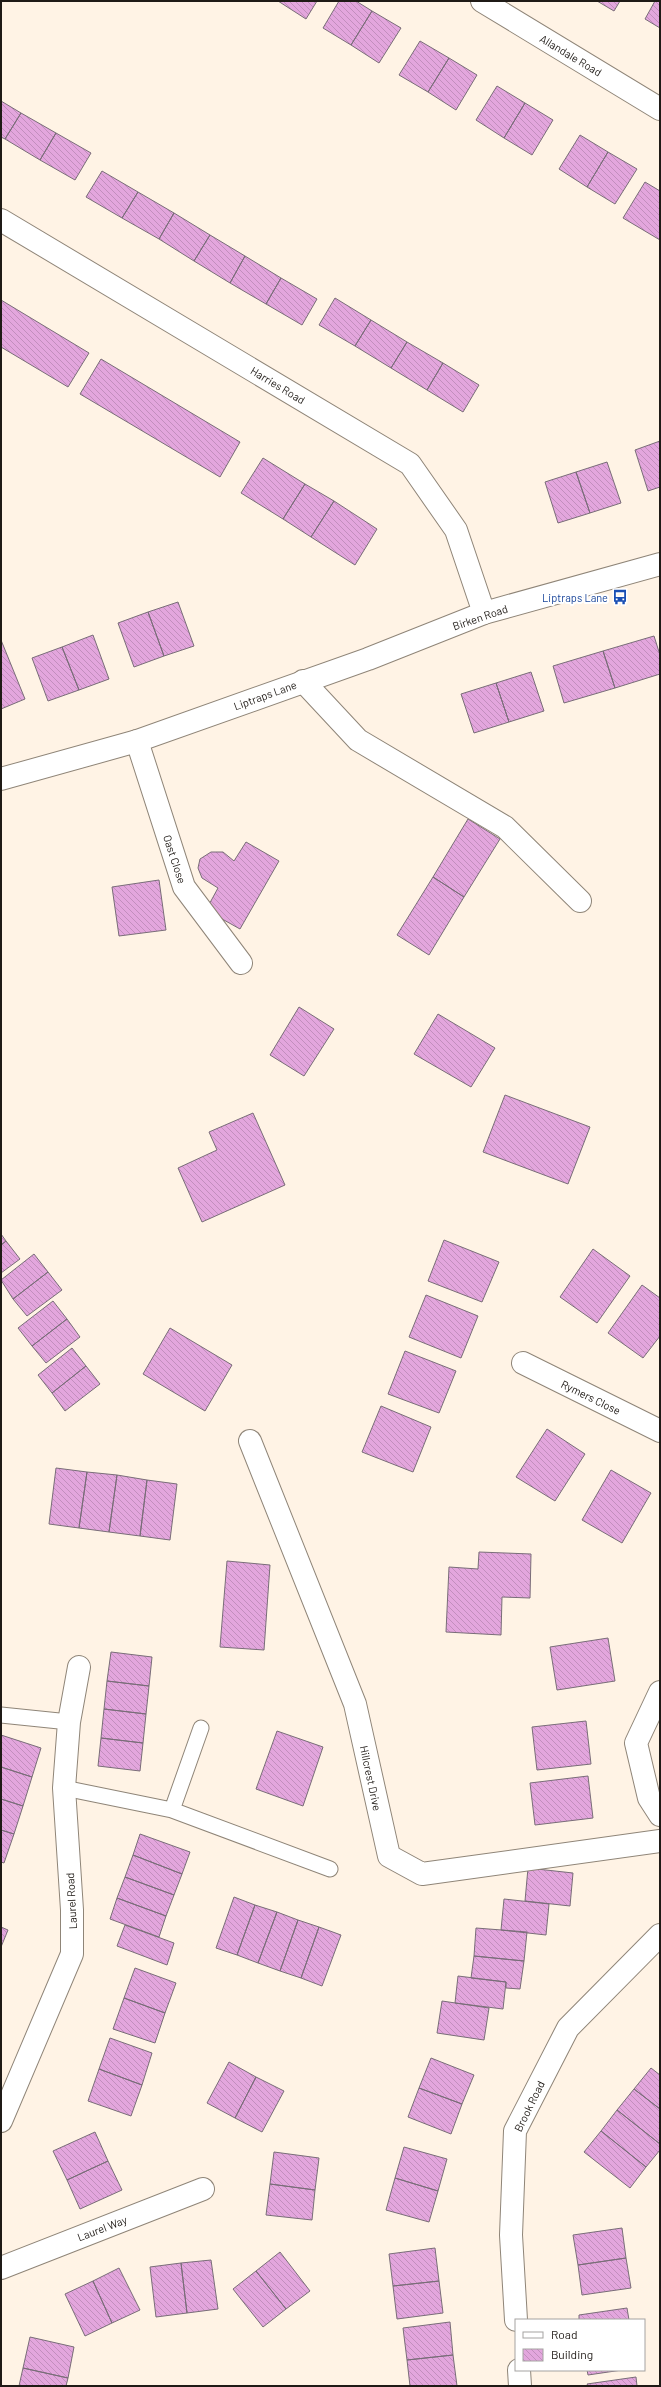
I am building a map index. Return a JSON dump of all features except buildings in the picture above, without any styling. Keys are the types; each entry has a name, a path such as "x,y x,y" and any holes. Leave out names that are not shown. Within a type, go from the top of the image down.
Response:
{"street":[{"name":"Allandale Road","path":"482,1 660,109"},
{"name":"Harries Road","path":"1,220 410,464 456,530 484,613"},
{"name":"Birken Road","path":"303,681 368,659 484,613 660,564"},
{"name":"Liptraps Lane","path":"1,779 137,741 303,681 358,740 505,827 580,901"},
{"name":"Oast Close","path":"137,741 184,887 241,963"},
{"name":"Rymers Close","path":"523,1363 660,1431"},
{"name":"Hillcrest Drive","path":"250,1441 355,1704 389,1856 422,1874 660,1841"},
{"name":"Laurel Road","path":"1,2121 72,1954 72,1910 64,1788 68,1722 79,1667"},
{"path":"660,1692 636,1743 649,1798 660,1815"},
{"name":"Brook Road","path":"516,2319 511,2235 515,2131 568,2028 660,1935"},
{"name":"Laurel Way","path":"1,2268 203,2189"},
{"path":"519,2371 520,2386"}],"lane":[{"path":"1,1715 68,1722"},
{"path":"172,1810 201,1728"},
{"path":"64,1788 172,1810 330,1869"}],"place":[{"name":"Liptraps Lane","path":"620,597"}]}
